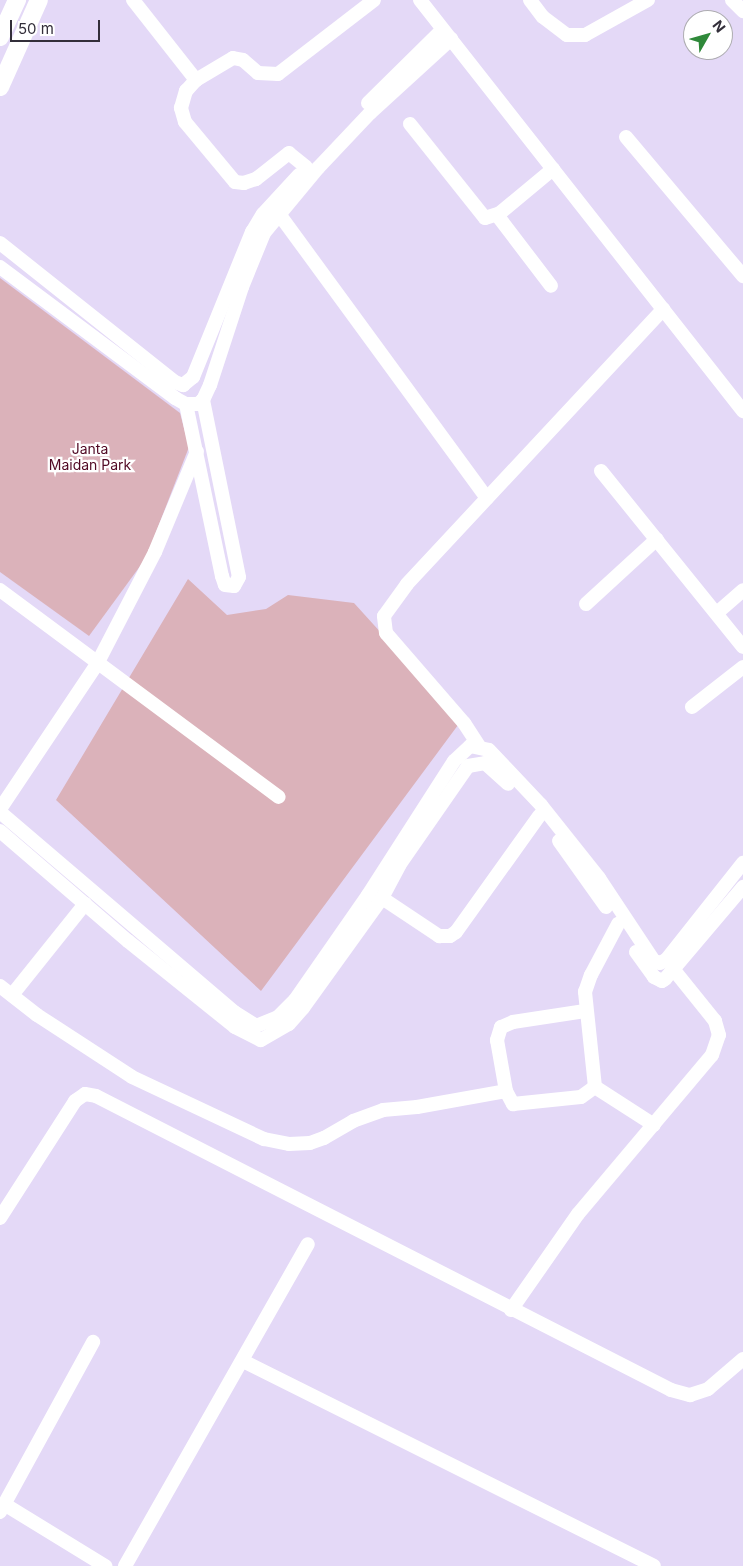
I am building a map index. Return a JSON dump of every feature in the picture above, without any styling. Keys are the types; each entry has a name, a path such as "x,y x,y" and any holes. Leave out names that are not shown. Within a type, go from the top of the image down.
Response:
{"main road":[{"path":"0,37 18,0"},
{"path":"0,88 39,0"}],"street":[{"path":"133,0 196,80"},
{"path":"306,167 289,153 256,179 244,183 235,182 185,122 181,108 183,99 196,80 234,58 243,60 258,73 278,74 374,0"},
{"path":"420,0 741,405"},
{"path":"530,0 543,17 567,35 585,35 648,0"},
{"path":"732,0 743,11"},
{"path":"0,243 175,382 184,385 193,377 252,232 263,214 306,167 447,35"},
{"path":"0,267 186,404 222,576 225,585 234,586 239,577 203,400 242,287 264,233 279,214 370,113 447,35"},
{"path":"410,124 485,218 497,215 553,169"},
{"path":"626,137 743,276"},
{"path":"279,214 486,498"},
{"path":"497,215 551,286"},
{"path":"478,746 464,723 386,633 382,622 389,606 486,498 663,309"},
{"path":"186,404 203,400"},
{"path":"197,451 155,552 97,664 0,810 220,1000 256,1026 278,1017 295,1000 368,894 454,761 470,746 478,746 489,750 578,851 654,961 660,963 666,960 743,863"},
{"path":"601,471 718,612 743,647"},
{"path":"586,604 657,539"},
{"path":"0,590 278,797"},
{"path":"718,612 743,590"},
{"path":"692,707 743,667"},
{"path":"0,831 85,904 235,1027 261,1040 289,1024 303,1008 382,898 400,864 468,766 485,763 539,816 658,980 665,979 674,970 743,887"},
{"path":"382,898 439,936 450,936 456,932 539,816"},
{"path":"12,995 85,904"},
{"path":"618,924 591,975 585,992 585,1011 595,1087 654,1125"},
{"path":"512,1310 578,1214 712,1056 719,1035 708,1008 674,970"},
{"path":"0,986 132,1077 264,1139 290,1144 310,1143 324,1138 353,1121 383,1110 417,1107 506,1091"},
{"path":"585,1011 513,1022 501,1027 497,1040 506,1091 513,1104 519,1105 581,1097 595,1087"},
{"path":"0,1218 74,1101 85,1094 96,1096 671,1390 690,1395 708,1389 743,1359"},
{"path":"125,1566 308,1244"},
{"path":"93,1342 2,1508 105,1566"},
{"path":"242,1361 654,1566"}],"green space":[{"name":"Janta Maidan Park","path":"0,278 180,413 189,447 146,558 89,636 0,572"},
{"path":"188,579 227,615 266,609 288,595 354,603 461,721 261,991 56,800"}]}
